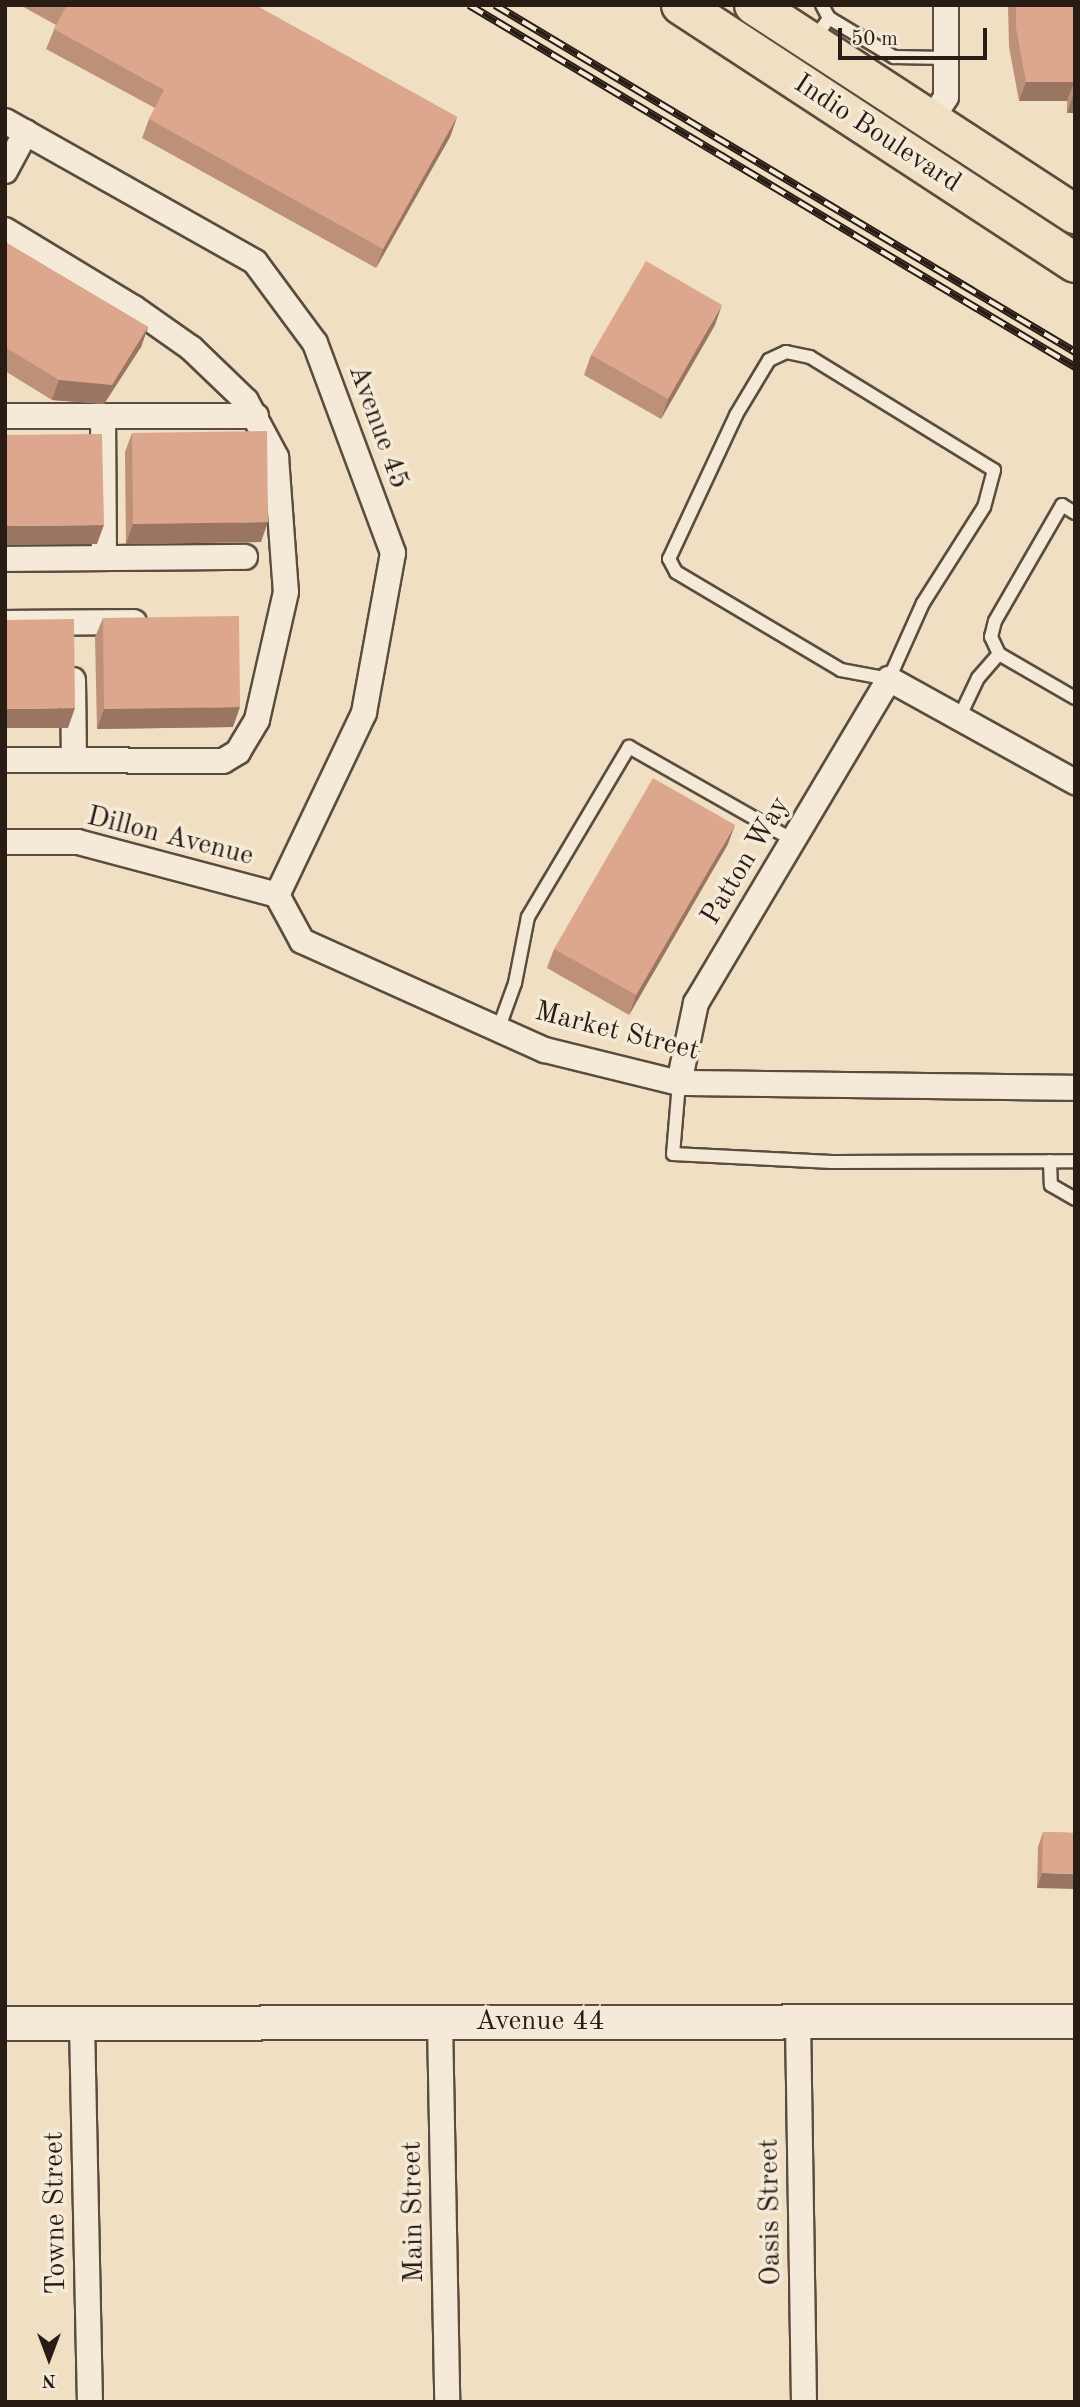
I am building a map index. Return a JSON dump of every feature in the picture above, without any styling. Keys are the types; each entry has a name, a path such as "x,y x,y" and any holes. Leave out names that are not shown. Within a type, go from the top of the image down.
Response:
{"main road":[{"name":"Indio Boulevard","path":"681,5 1075,263"},
{"name":"Indio Boulevard","path":"768,10 820,30 931,121 1075,214"},
{"path":"736,42 796,63 887,121 931,121 941,155 967,193"}],"street":[{"path":"931,121 946,97 946,5"},
{"path":"5,171 15,127"},
{"name":"Avenue 45","path":"15,127 255,262 315,343 393,553 364,713 277,895"},
{"path":"5,230 191,348 256,416 276,457 282,493 286,592 281,636 257,720 238,752 223,761 5,760"},
{"path":"5,416 256,416"},
{"path":"103,416 104,558"},
{"path":"5,559 245,557"},
{"path":"5,623 163,622"},
{"path":"72,623 74,760"},
{"path":"889,679 1075,782"},
{"name":"Patton Way","path":"679,1083 696,1003 889,679"},
{"name":"Dillon Avenue","path":"5,842 78,842 277,895"},
{"name":"Market Street","path":"277,895 302,941 544,1050 679,1083 1075,1088"},
{"name":"Oasis Street","path":"797,2021 804,2402"},
{"name":"Avenue 44","path":"5,2023 1075,2021"},
{"name":"Main Street","path":"440,2022 447,2402"},
{"name":"Towne Street","path":"82,2023 90,2402"}],"lane":[{"path":"822,5 820,30 894,57 946,58"},
{"path":"786,352 810,357 994,470 984,507 923,603 889,679 841,670 676,572 669,559 736,415 769,360 786,352"},
{"path":"1075,513 1062,505 995,621 990,637 999,654 1075,698"},
{"path":"959,718 978,678 999,654"},
{"path":"498,1030 515,983 528,917 629,747 793,840"},
{"path":"679,1083 673,1154 832,1162 1075,1161"},
{"path":"1050,1161 1051,1185 1075,1199"}],"building":[{"path":"62,5 255,5 457,117 383,249 149,119 164,90 54,29 66,7"},
{"path":"1016,5 1075,5 1075,93 1074,82 1026,82 1016,28"},
{"path":"5,242 148,327 112,385 59,380 5,347"},
{"path":"646,261 722,305 668,399 591,355"},
{"path":"267,431 268,522 133,524 132,433"},
{"path":"102,434 104,525 5,526 5,435"},
{"path":"239,616 240,707 104,709 103,618"},
{"path":"74,619 75,708 5,709 5,620"},
{"path":"653,778 735,825 636,995 554,949"},
{"path":"1043,1832 1075,1833 1075,1874 1042,1873"}],"railway":[{"path":"469,5 1075,367"},
{"path":"495,5 1075,352"}]}
